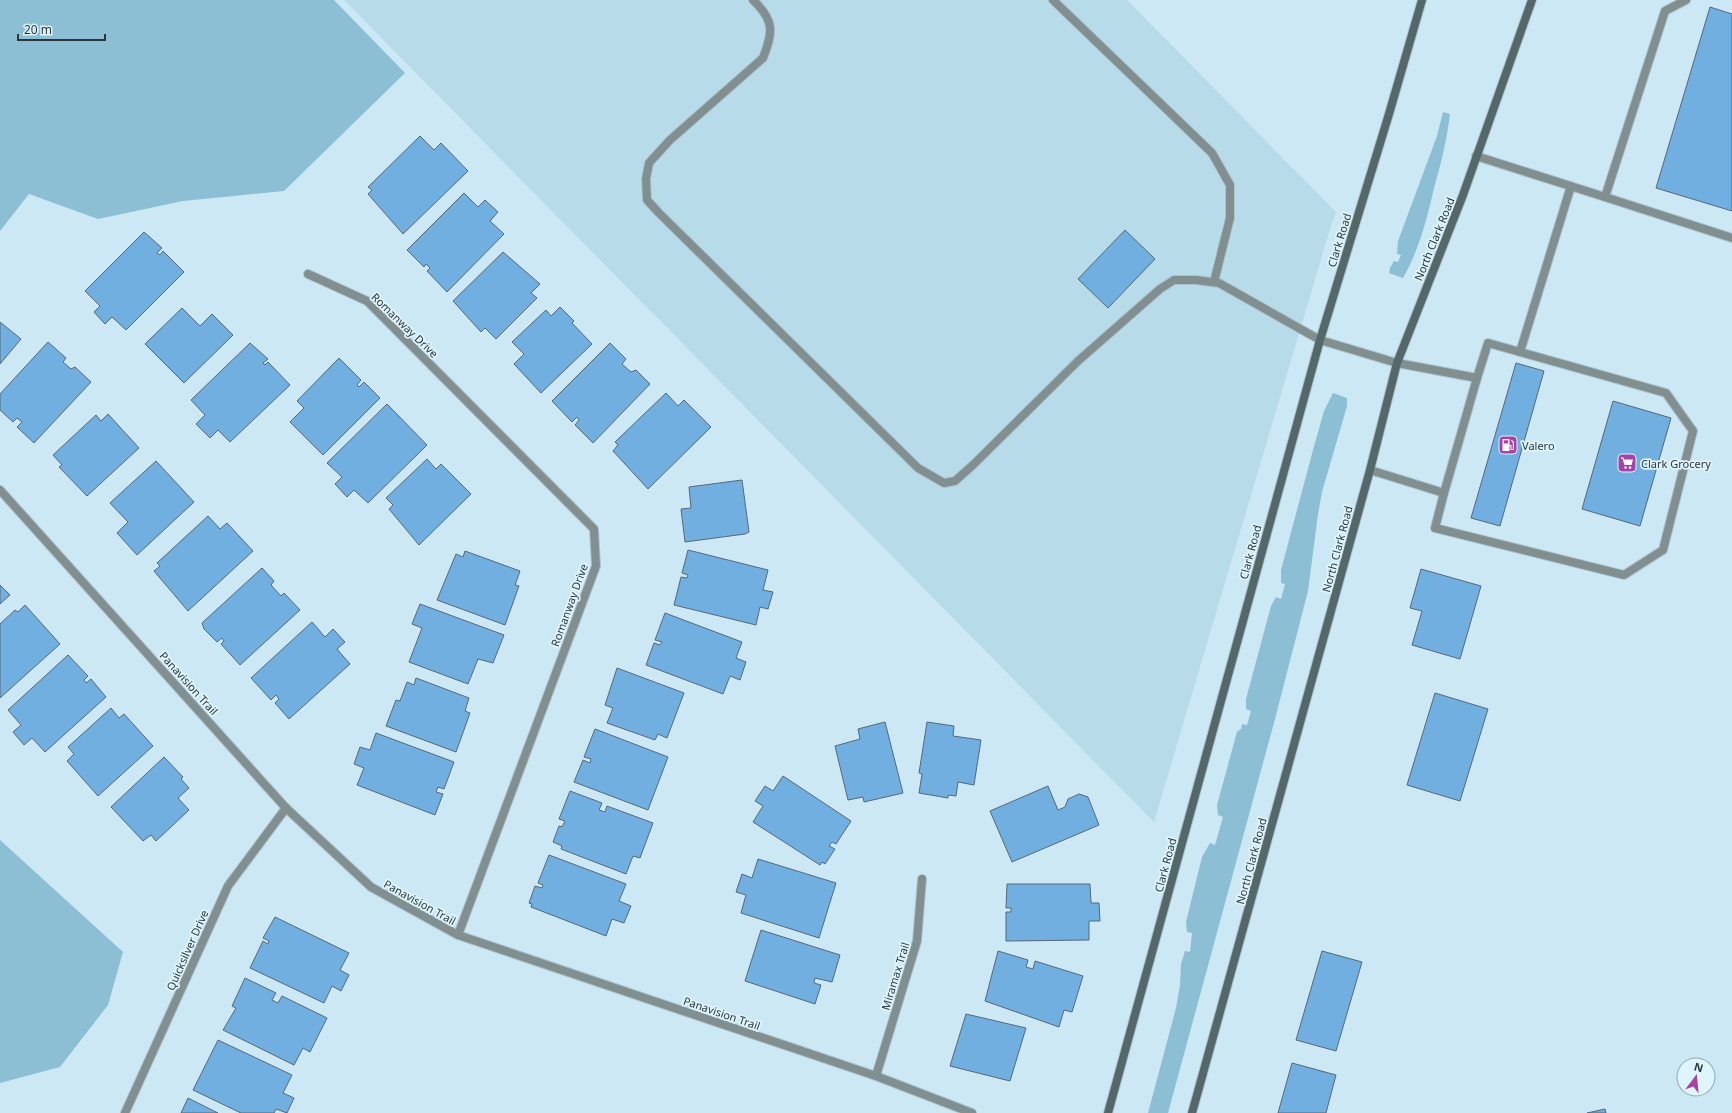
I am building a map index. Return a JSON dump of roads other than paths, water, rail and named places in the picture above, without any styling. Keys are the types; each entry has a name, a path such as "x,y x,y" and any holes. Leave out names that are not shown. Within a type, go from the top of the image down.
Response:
{"main road":[{"name":"Clark Road","path":"1108,1113 1320,340 1382,139 1422,0"},
{"name":"North Clark Road","path":"1192,1113 1370,470 1397,363 1463,195 1532,0"}],"street":[{"path":"753,0 770,22 770,40 763,58 670,140 649,164 646,179 648,200 918,468 944,483 955,481 1078,361 1160,289 1174,280 1219,283 1320,340 1397,363 1477,378"},
{"path":"1053,0 1212,153 1230,185 1230,218 1214,282"},
{"path":"1604,197 1665,11 1686,0"},
{"path":"1476,156 1732,238"},
{"path":"1520,352 1571,186"},
{"name":"Romanway Drive","path":"308,274 367,301 594,529 596,566 458,935"},
{"path":"1488,343 1520,352 1666,393 1693,431 1663,550 1624,575 1435,528 1488,343"},
{"path":"1370,470 1444,493"},
{"name":"Panavision Trail","path":"0,490 286,808 371,887 458,935 876,1076 972,1113"},
{"name":"Quicksilver Drive","path":"125,1113 228,886 286,808"},
{"name":"Miramax Trail","path":"876,1076 917,941 922,879"}],"place":[{"name":"Valero","path":"1508,445"},
{"name":"Clark Grocery","path":"1627,463"}]}
